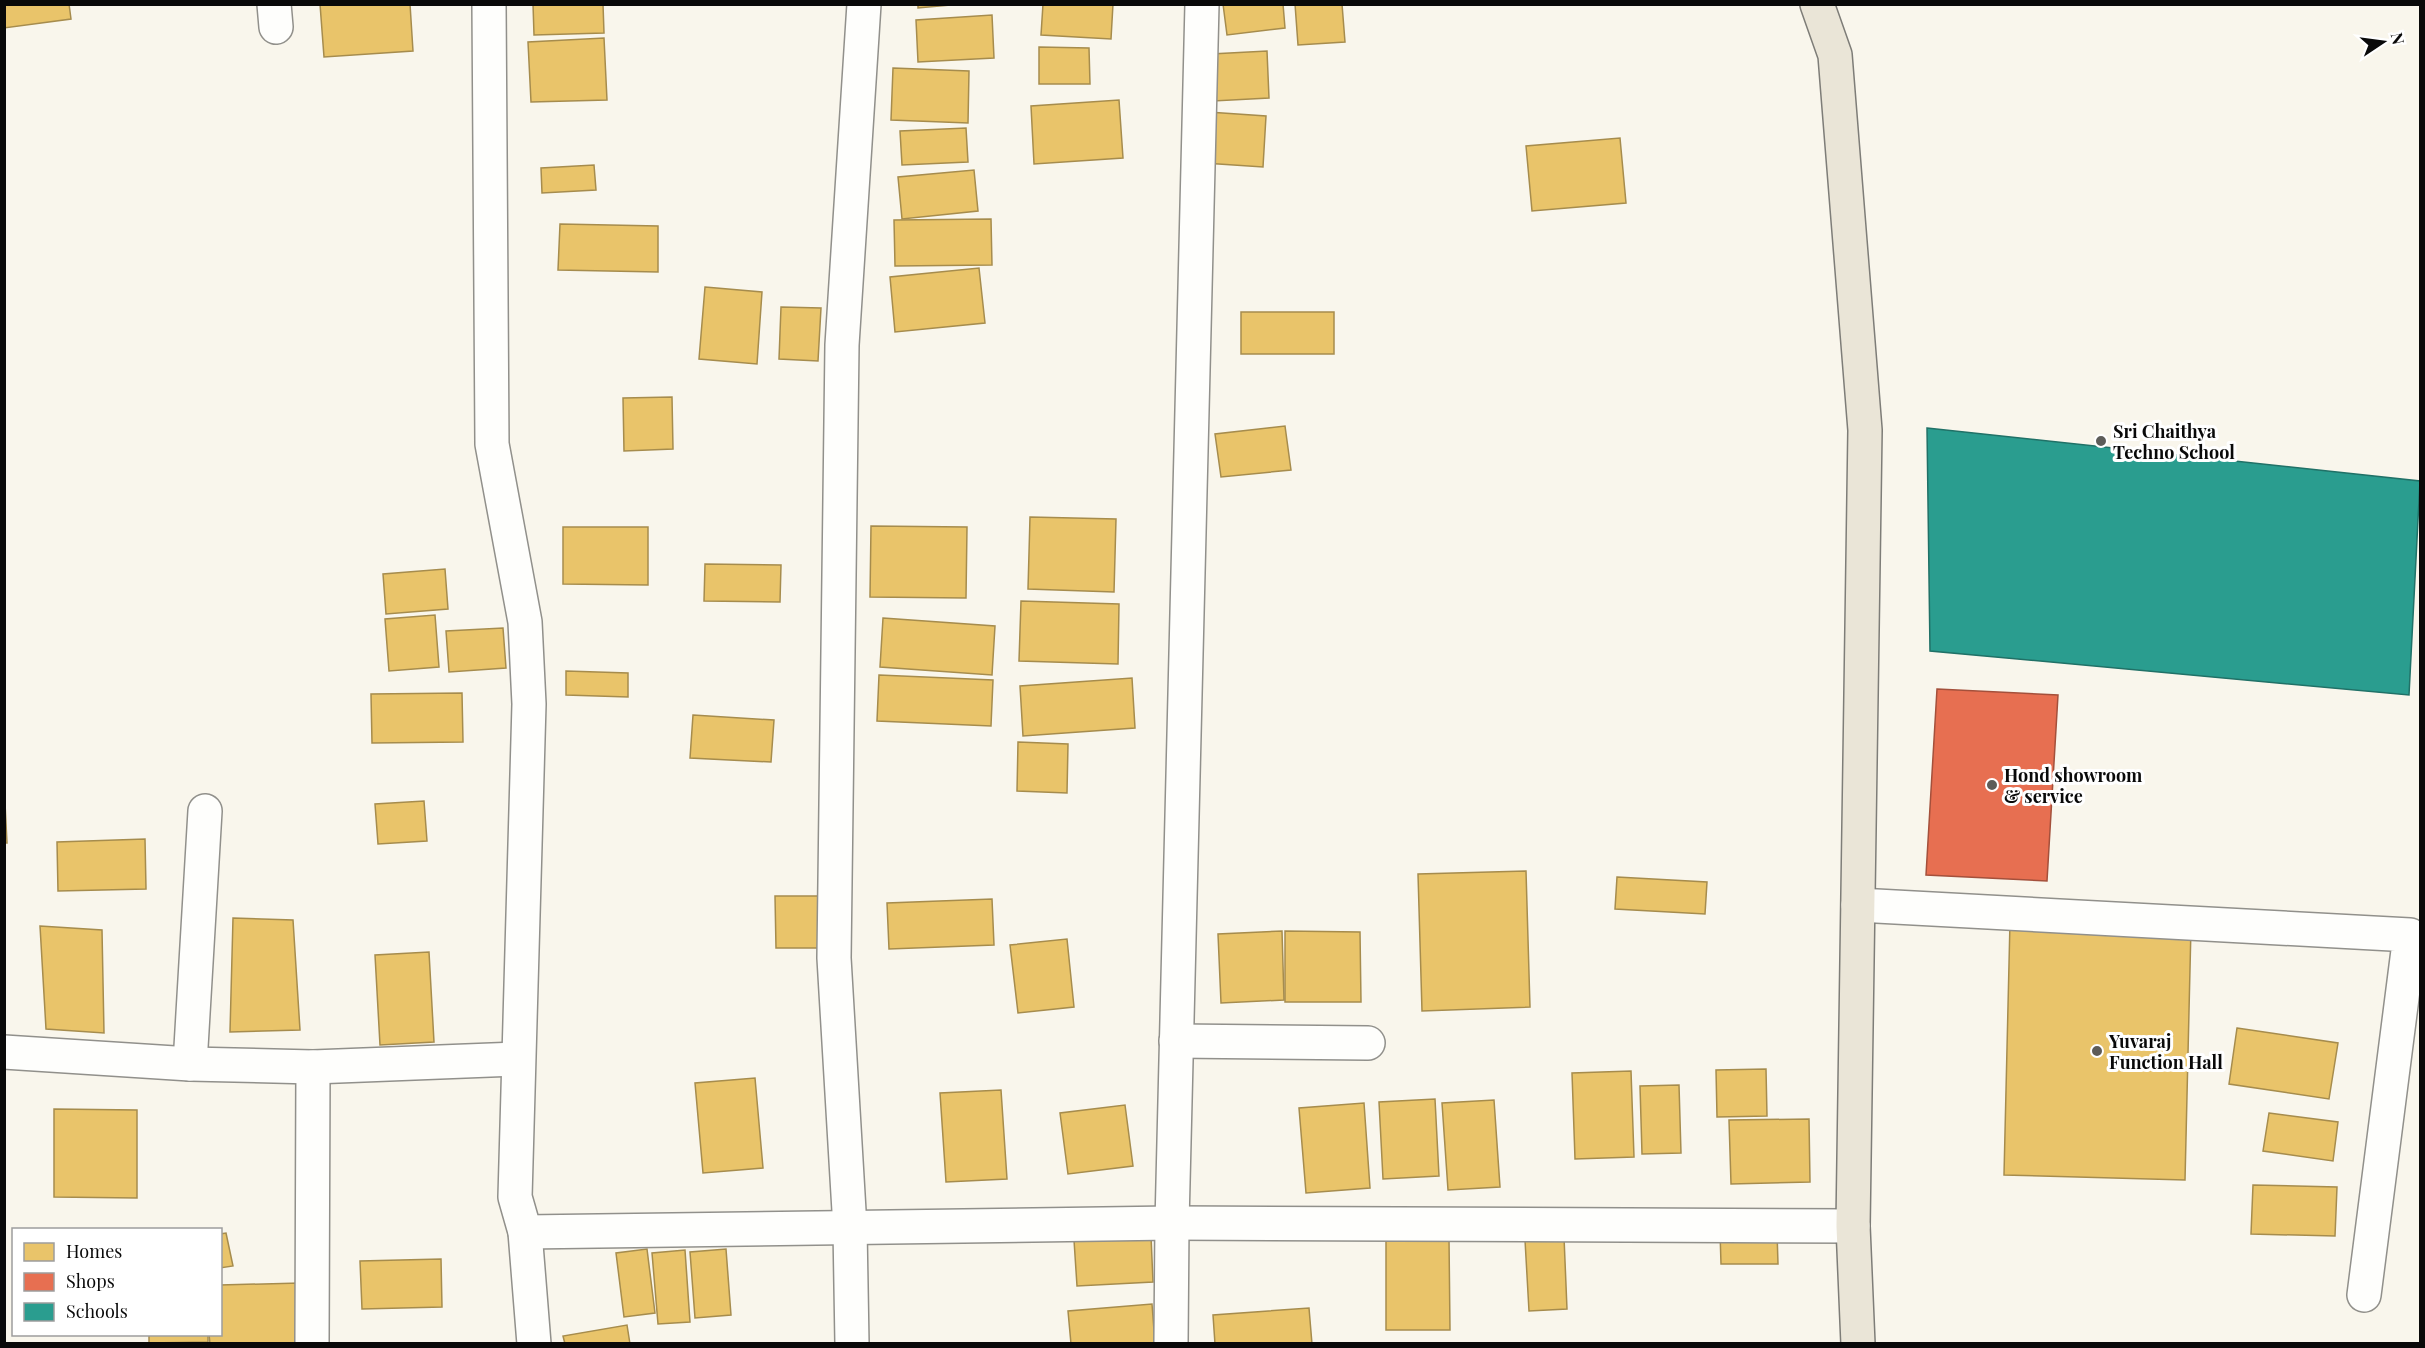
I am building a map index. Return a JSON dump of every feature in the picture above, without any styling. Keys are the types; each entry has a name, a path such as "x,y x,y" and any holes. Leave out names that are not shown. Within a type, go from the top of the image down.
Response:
{"main road":[{"path":"1817,4 1835,55 1865,430 1853,1226 1858,1344"}],"street":[{"path":"489,4 492,444 525,622 529,704 515,1197 525,1232 534,1344"},
{"path":"852,1344 850,1228 834,958 842,345 864,4"},
{"path":"1171,1344 1176,1041 1202,4"},
{"path":"190,1064 205,811"},
{"path":"1858,905 2410,935 2364,1295"},
{"path":"1176,1041 1368,1043"},
{"path":"4,1052 190,1064 313,1067 518,1059"},
{"path":"312,1344 313,1067"},
{"path":"525,1232 1172,1223 1853,1226"}],"building: Homes":[{"path":"4,4 69,4 71,19 4,28"},
{"path":"320,4 410,4 413,51 324,57"},
{"path":"533,4 603,4 604,33 534,35"},
{"path":"918,4 962,4 918,8"},
{"path":"1043,4 1113,4 1111,39 1041,35"},
{"path":"1223,4 1283,4 1285,28 1227,35"},
{"path":"1295,4 1342,4 1345,42 1298,45"},
{"path":"992,15 994,58 918,62 916,20"},
{"path":"604,38 607,100 531,102 528,42"},
{"path":"1039,47 1089,48 1090,84 1039,84"},
{"path":"1267,51 1269,98 1213,101 1211,54"},
{"path":"893,68 969,71 968,123 891,120"},
{"path":"1119,100 1123,158 1034,164 1031,106"},
{"path":"1208,112 1266,116 1263,167 1204,163"},
{"path":"966,128 968,162 902,165 900,131"},
{"path":"1620,138 1626,203 1532,211 1526,146"},
{"path":"594,165 596,190 542,193 541,168"},
{"path":"974,170 978,211 902,219 898,177"},
{"path":"991,219 992,265 895,266 894,220"},
{"path":"560,224 658,226 658,272 558,270"},
{"path":"979,268 985,323 895,332 890,277"},
{"path":"705,287 762,292 757,364 699,359"},
{"path":"781,307 821,308 818,361 779,359"},
{"path":"1241,312 1334,312 1334,354 1241,354"},
{"path":"672,397 673,449 624,451 623,398"},
{"path":"1285,426 1291,470 1221,477 1215,434"},
{"path":"1030,517 1116,519 1114,592 1028,589"},
{"path":"871,526 967,527 966,598 870,597"},
{"path":"563,527 648,527 648,585 563,584"},
{"path":"705,564 781,565 780,602 704,601"},
{"path":"445,569 448,609 386,614 383,574"},
{"path":"1021,601 1119,604 1118,664 1019,661"},
{"path":"435,615 439,667 389,671 385,619"},
{"path":"883,618 995,626 992,675 880,667"},
{"path":"503,628 506,668 449,672 446,631"},
{"path":"566,671 628,673 628,697 566,695"},
{"path":"879,675 993,680 991,726 877,721"},
{"path":"1132,678 1135,728 1023,736 1020,686"},
{"path":"462,693 463,742 372,743 371,694"},
{"path":"693,715 774,720 771,762 690,758"},
{"path":"1018,742 1068,744 1067,793 1017,791"},
{"path":"4,783 7,843 4,843"},
{"path":"424,801 427,841 378,844 375,804"},
{"path":"145,839 146,889 58,891 57,842"},
{"path":"1526,871 1530,1007 1422,1011 1418,874"},
{"path":"1617,877 1707,882 1705,914 1615,909"},
{"path":"775,896 829,896 829,948 776,948"},
{"path":"992,899 994,945 889,949 887,903"},
{"path":"233,918 293,920 300,1030 230,1032"},
{"name":"Yuvaraj Function Hall","path":"2010,922 2191,927 2185,1180 2004,1175"},
{"path":"40,926 102,930 104,1033 46,1029"},
{"path":"1282,931 1284,1000 1221,1003 1218,934"},
{"path":"1285,931 1360,932 1361,1002 1285,1002"},
{"path":"1067,939 1074,1007 1018,1013 1010,945"},
{"path":"429,952 434,1042 380,1045 375,955"},
{"path":"2237,1028 2338,1043 2329,1099 2229,1084"},
{"path":"1766,1069 1767,1116 1717,1117 1716,1070"},
{"path":"1631,1071 1634,1157 1575,1159 1572,1073"},
{"path":"755,1078 763,1168 703,1173 695,1083"},
{"path":"1679,1085 1681,1153 1642,1154 1640,1086"},
{"path":"1001,1090 1007,1179 946,1182 940,1093"},
{"path":"1435,1099 1439,1176 1383,1179 1379,1102"},
{"path":"1494,1100 1500,1187 1448,1190 1442,1103"},
{"path":"1364,1103 1370,1188 1306,1193 1299,1108"},
{"path":"1125,1105 1133,1166 1068,1174 1060,1113"},
{"path":"54,1109 137,1110 137,1198 54,1197"},
{"path":"2269,1113 2338,1122 2333,1161 2263,1151"},
{"path":"1809,1119 1810,1182 1731,1184 1729,1120"},
{"path":"2253,1185 2337,1187 2335,1236 2251,1234"},
{"path":"1720,1232 1777,1232 1778,1264 1721,1264"},
{"path":"226,1233 233,1266 222,1268 222,1234"},
{"path":"1151,1236 1153,1282 1077,1286 1074,1240"},
{"path":"1564,1237 1567,1309 1529,1311 1525,1240"},
{"path":"1449,1238 1450,1330 1386,1330 1386,1239"},
{"path":"647,1249 655,1313 624,1317 616,1253"},
{"path":"726,1249 731,1315 695,1318 690,1252"},
{"path":"685,1250 690,1322 658,1324 652,1253"},
{"path":"441,1259 442,1307 362,1309 360,1261"},
{"path":"300,1283 302,1344 210,1344 209,1336 222,1336 222,1285"},
{"path":"1152,1304 1155,1344 1071,1344 1068,1311"},
{"path":"1309,1308 1312,1344 1215,1344 1213,1315"},
{"path":"627,1325 630,1344 565,1344 563,1336"},
{"path":"149,1336 208,1336 208,1342 149,1343"}],"building: Shops":[{"name":"Hond showroom & service","path":"1937,689 2058,695 2047,881 1926,875"}],"building: Schools":[{"path":"1927,428 2420,481 2409,695 1930,651"}],"place":[{"name":"Sri Chaithya Techno School","path":"2101,441"},
{"name":"Hond showroom & service","path":"1992,785"},
{"name":"Yuvaraj Function Hall","path":"2097,1051"}]}
